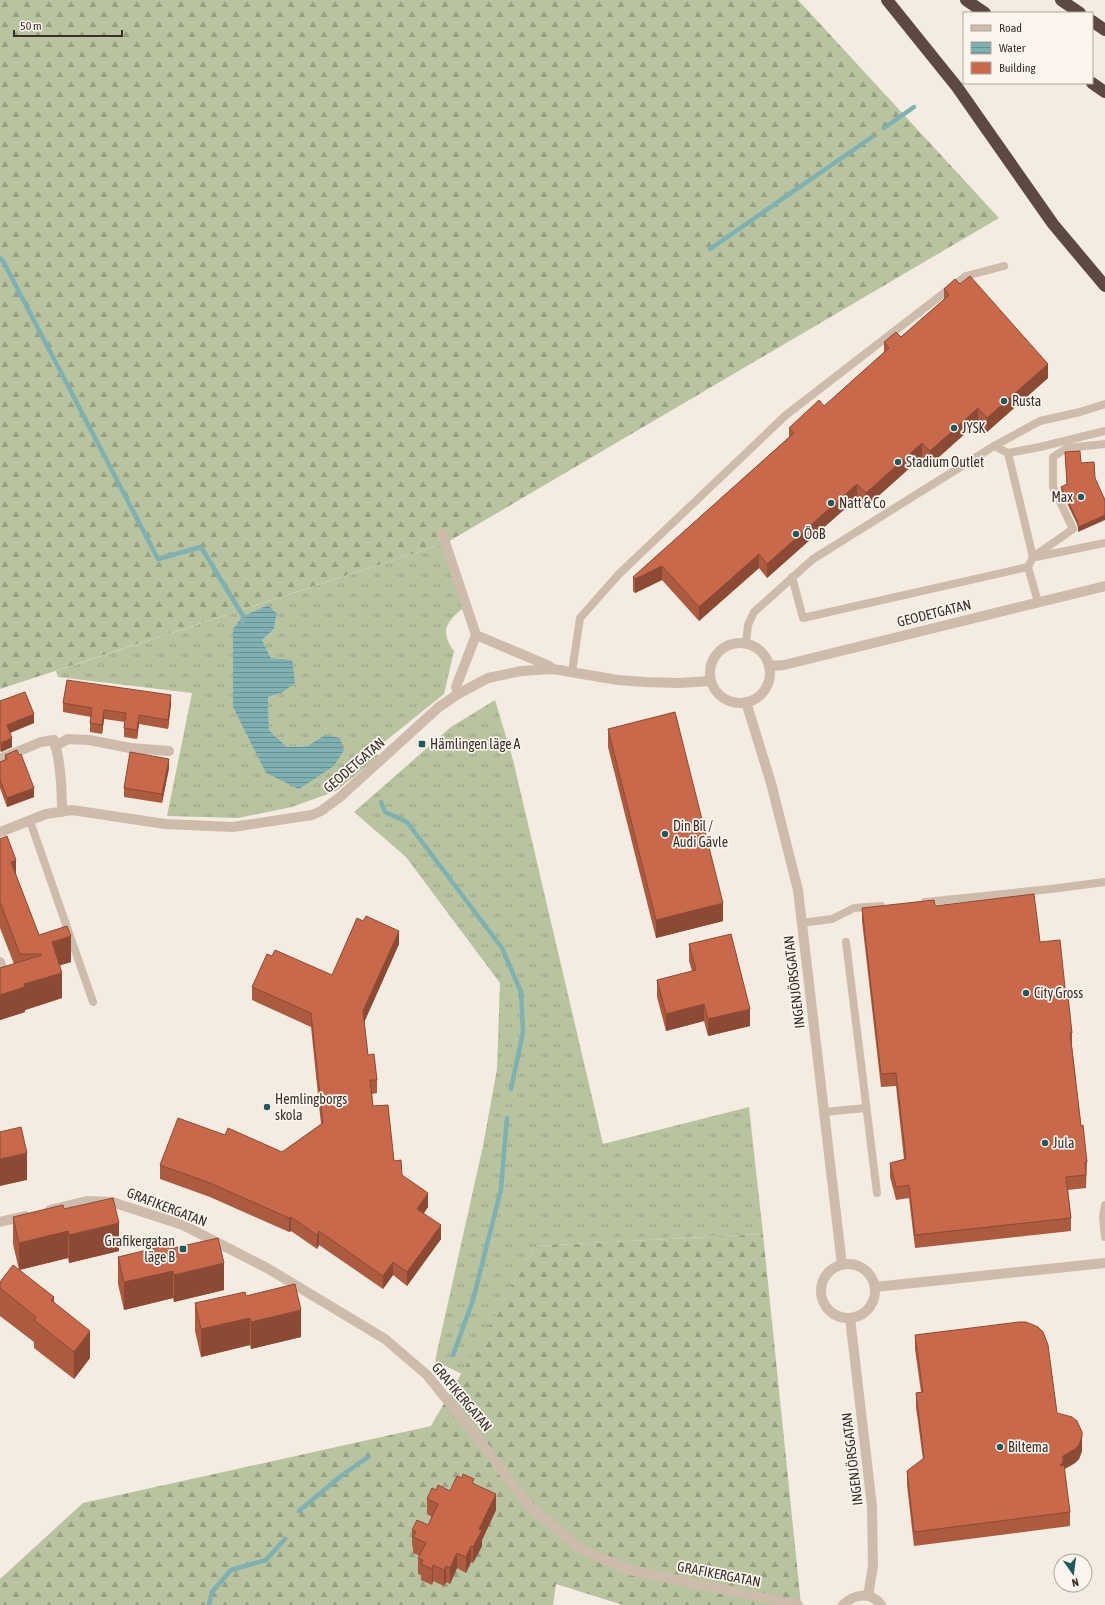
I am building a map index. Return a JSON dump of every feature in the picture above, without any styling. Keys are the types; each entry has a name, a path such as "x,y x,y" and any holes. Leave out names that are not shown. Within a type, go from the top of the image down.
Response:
{"highway":[{"path":"887,0 957,87 1053,224 1105,286"},
{"path":"966,0 984,12"},
{"path":"1061,0 1079,12"},
{"path":"1093,22 1105,30"},
{"path":"1093,84 1105,92"}],"street":[{"path":"442,533 476,635 456,687 458,694"},
{"name":"GEODETGATAN","path":"769,666 784,665 1105,586"},
{"path":"476,635 547,665 553,669"},
{"path":"737,642 754,646 761,651 769,666 770,676 768,685 755,699 746,702 736,703 728,701 720,696 710,681 709,672 715,655 729,644 737,642"},
{"name":"GEODETGATAN","path":"0,832 46,814 72,810 165,824 233,827 312,815 340,797 439,707 458,694 488,678 521,671 553,669 645,682 679,683 710,681"},
{"name":"INGENJÖRSGATAN","path":"746,702 771,782 798,890 842,1265"},
{"path":"55,746 68,739 89,740 130,748 169,751"},
{"path":"0,759 41,742 54,740 62,787 62,812"},
{"path":"0,962 4,980 0,986"},
{"name":"GRAFIKERGATAN","path":"0,1222 87,1201 112,1202 183,1225 267,1268 385,1340 427,1374 528,1505 582,1550 630,1570 798,1605"},
{"path":"875,1287 1105,1263"},
{"path":"851,1264 860,1267 867,1272 875,1287 875,1296 872,1305 858,1316 850,1318 841,1317 826,1307 822,1294 823,1281 834,1268 842,1265 851,1264"},
{"name":"INGENJÖRSGATAN","path":"850,1318 872,1506 873,1566 868,1596"},
{"path":"843,1605 855,1596 872,1597 881,1605"}],"lane":[{"path":"572,672 580,618 619,574 786,415 966,276 1004,266"},
{"path":"746,643 748,625 754,612 813,559 994,446 1040,421 1080,412 1105,404"},
{"path":"994,446 1008,453 1040,448 1105,431"},
{"path":"792,577 803,618 1028,567 1034,557 1073,529 1053,487 1053,457 1067,448 1105,444"},
{"path":"1008,453 1034,557"},
{"path":"1034,557 1105,543"},
{"path":"1028,567 1038,602"},
{"path":"30,821 93,1002"},
{"path":"917,902 1051,889 1105,882"},
{"path":"801,923 832,919 854,908 893,905"},
{"path":"846,942 877,1193"},
{"path":"824,1112 866,1108"},
{"path":"1105,1205 1103,1217 1105,1237"}],"green space":[{"path":"0,0 798,0 999,218 446,543 0,689"},
{"path":"446,543 466,606 454,616 447,626 447,637 449,644 454,651 444,694 373,751 379,756 336,791 292,807 238,818 167,816 192,693 58,677 56,671","holes":["268,605 277,615 274,629 262,640 271,658 281,693 268,697 269,730 287,747 308,746 266,773 243,616"]},
{"path":"495,700 513,760 603,1144 749,1107 763,1234 535,1246 462,1374 435,1361 483,1146 497,1069 500,983 406,857 354,812 451,727"},
{"path":"763,1234 801,1605 623,1605 556,1584 553,1605 0,1605 0,1579 83,1503 431,1426 535,1246"}],"water":[{"path":"268,605 277,614 274,629 262,640 271,658 292,660 295,683 281,693 268,697 269,730 287,747 308,746 325,735 340,738 344,750 334,766 299,789 266,773 233,707 233,629 243,616"}],"building":[{"path":"970,276 1048,364 987,418 978,408 930,451 922,443 866,493 857,484 767,564 759,554 699,607 662,566 635,579 633,577 794,433 789,428 819,400 824,406 889,348 884,342 896,332 901,337 949,295 944,289 955,279 960,284"},
{"name":"Max","path":"1080,451 1081,463 1094,462 1095,478 1105,500 1105,515 1078,527 1078,522 1061,487 1067,484 1065,452"},
{"path":"67,680 171,695 168,720 139,715 137,730 124,728 126,713 104,710 102,725 90,723 92,708 63,703"},
{"path":"25,692 34,714 7,725 12,738 1,743 0,701"},
{"name":"Din Bil / Audi Gävle","path":"675,712 723,903 656,920 608,729"},
{"path":"17,750 19,755 21,754 34,788 7,798 0,779 0,762 7,759 5,755"},
{"path":"130,752 169,759 162,794 124,788"},
{"path":"7,836 16,860 11,862 39,935 67,926 71,936 52,942 62,973 24,984 25,987 0,995 0,968 42,955 20,954 0,902 0,839"},
{"path":"1034,894 1040,942 1060,940 1066,997 1068,996 1072,1033 1070,1033 1081,1126 1083,1125 1087,1162 1085,1162 1086,1175 1066,1177 1071,1218 915,1235 909,1185 896,1187 890,1163 906,1159 896,1073 881,1074 862,908 934,900 935,906"},
{"path":"366,916 399,931 363,1011 368,1055 374,1054 377,1080 370,1080 373,1106 388,1105 394,1161 401,1160 402,1175 428,1193 417,1209 441,1225 407,1272 393,1262 383,1276 319,1231 317,1235 291,1217 289,1218 210,1183 160,1165 178,1118 225,1135 228,1128 282,1152 323,1123 311,1013 252,987 267,954 272,956 275,950 332,975 357,918 363,921"},
{"path":"731,934 750,1009 708,1019 704,1004 666,1014 657,980 696,970 689,944"},
{"path":"21,1127 27,1153 0,1159 0,1132"},
{"path":"113,1198 119,1223 69,1235 68,1231 19,1243 13,1217 63,1205 64,1209"},
{"path":"218,1238 224,1263 174,1275 173,1271 124,1282 118,1257 168,1245 169,1249"},
{"path":"13,1265 54,1297 51,1300 90,1331 74,1352 34,1320 36,1317 0,1288 0,1282"},
{"path":"295,1284 301,1310 251,1322 250,1318 201,1329 195,1303 245,1292 246,1296"},
{"name":"Biltema","path":"1026,1322 1038,1327 1043,1332 1048,1345 1057,1413 1072,1417 1077,1421 1082,1432 1079,1445 1063,1456 1063,1462 1060,1466 1064,1465 1070,1512 914,1532 907,1471 924,1458 916,1393 923,1392 915,1335"},
{"path":"463,1474 474,1479 472,1483 496,1494 479,1529 482,1530 473,1547 471,1546 466,1557 457,1553 450,1568 446,1566 444,1570 433,1565 432,1569 421,1564 423,1560 418,1558 426,1543 413,1537 416,1532 412,1530 417,1520 428,1525 438,1504 427,1499 432,1488 436,1490 438,1485 450,1491 457,1476 462,1478"}],"waterway":[{"path":"884,128 914,107"},
{"path":"710,249 872,137"},
{"path":"0,258 3,261 158,559 201,547 243,616 243,621"},
{"path":"381,802 385,812 407,822 502,948 521,992 523,1032 511,1089"},
{"path":"453,1355 473,1300 501,1189 507,1118"},
{"path":"299,1511 341,1476 368,1457"},
{"path":"209,1605 212,1592 231,1570 266,1560 285,1539"}],"place":[{"name":"Rusta","path":"1004,401"},
{"name":"JYSK","path":"954,428"},
{"name":"Stadium Outlet","path":"898,462"},
{"name":"Max","path":"1081,497"},
{"name":"Natt & Co","path":"831,503"},
{"name":"ÖoB","path":"796,534"},
{"name":"Hämlingen läge A","path":"422,744"},
{"name":"Din Bil / Audi Gävle","path":"665,834"},
{"name":"City Gross","path":"1026,993"},
{"name":"Hemlingborgs skola","path":"267,1107"},
{"name":"Jula","path":"1045,1143"},
{"name":"Grafikergatan läge B","path":"183,1249"},
{"name":"Biltema","path":"1000,1447"}]}
